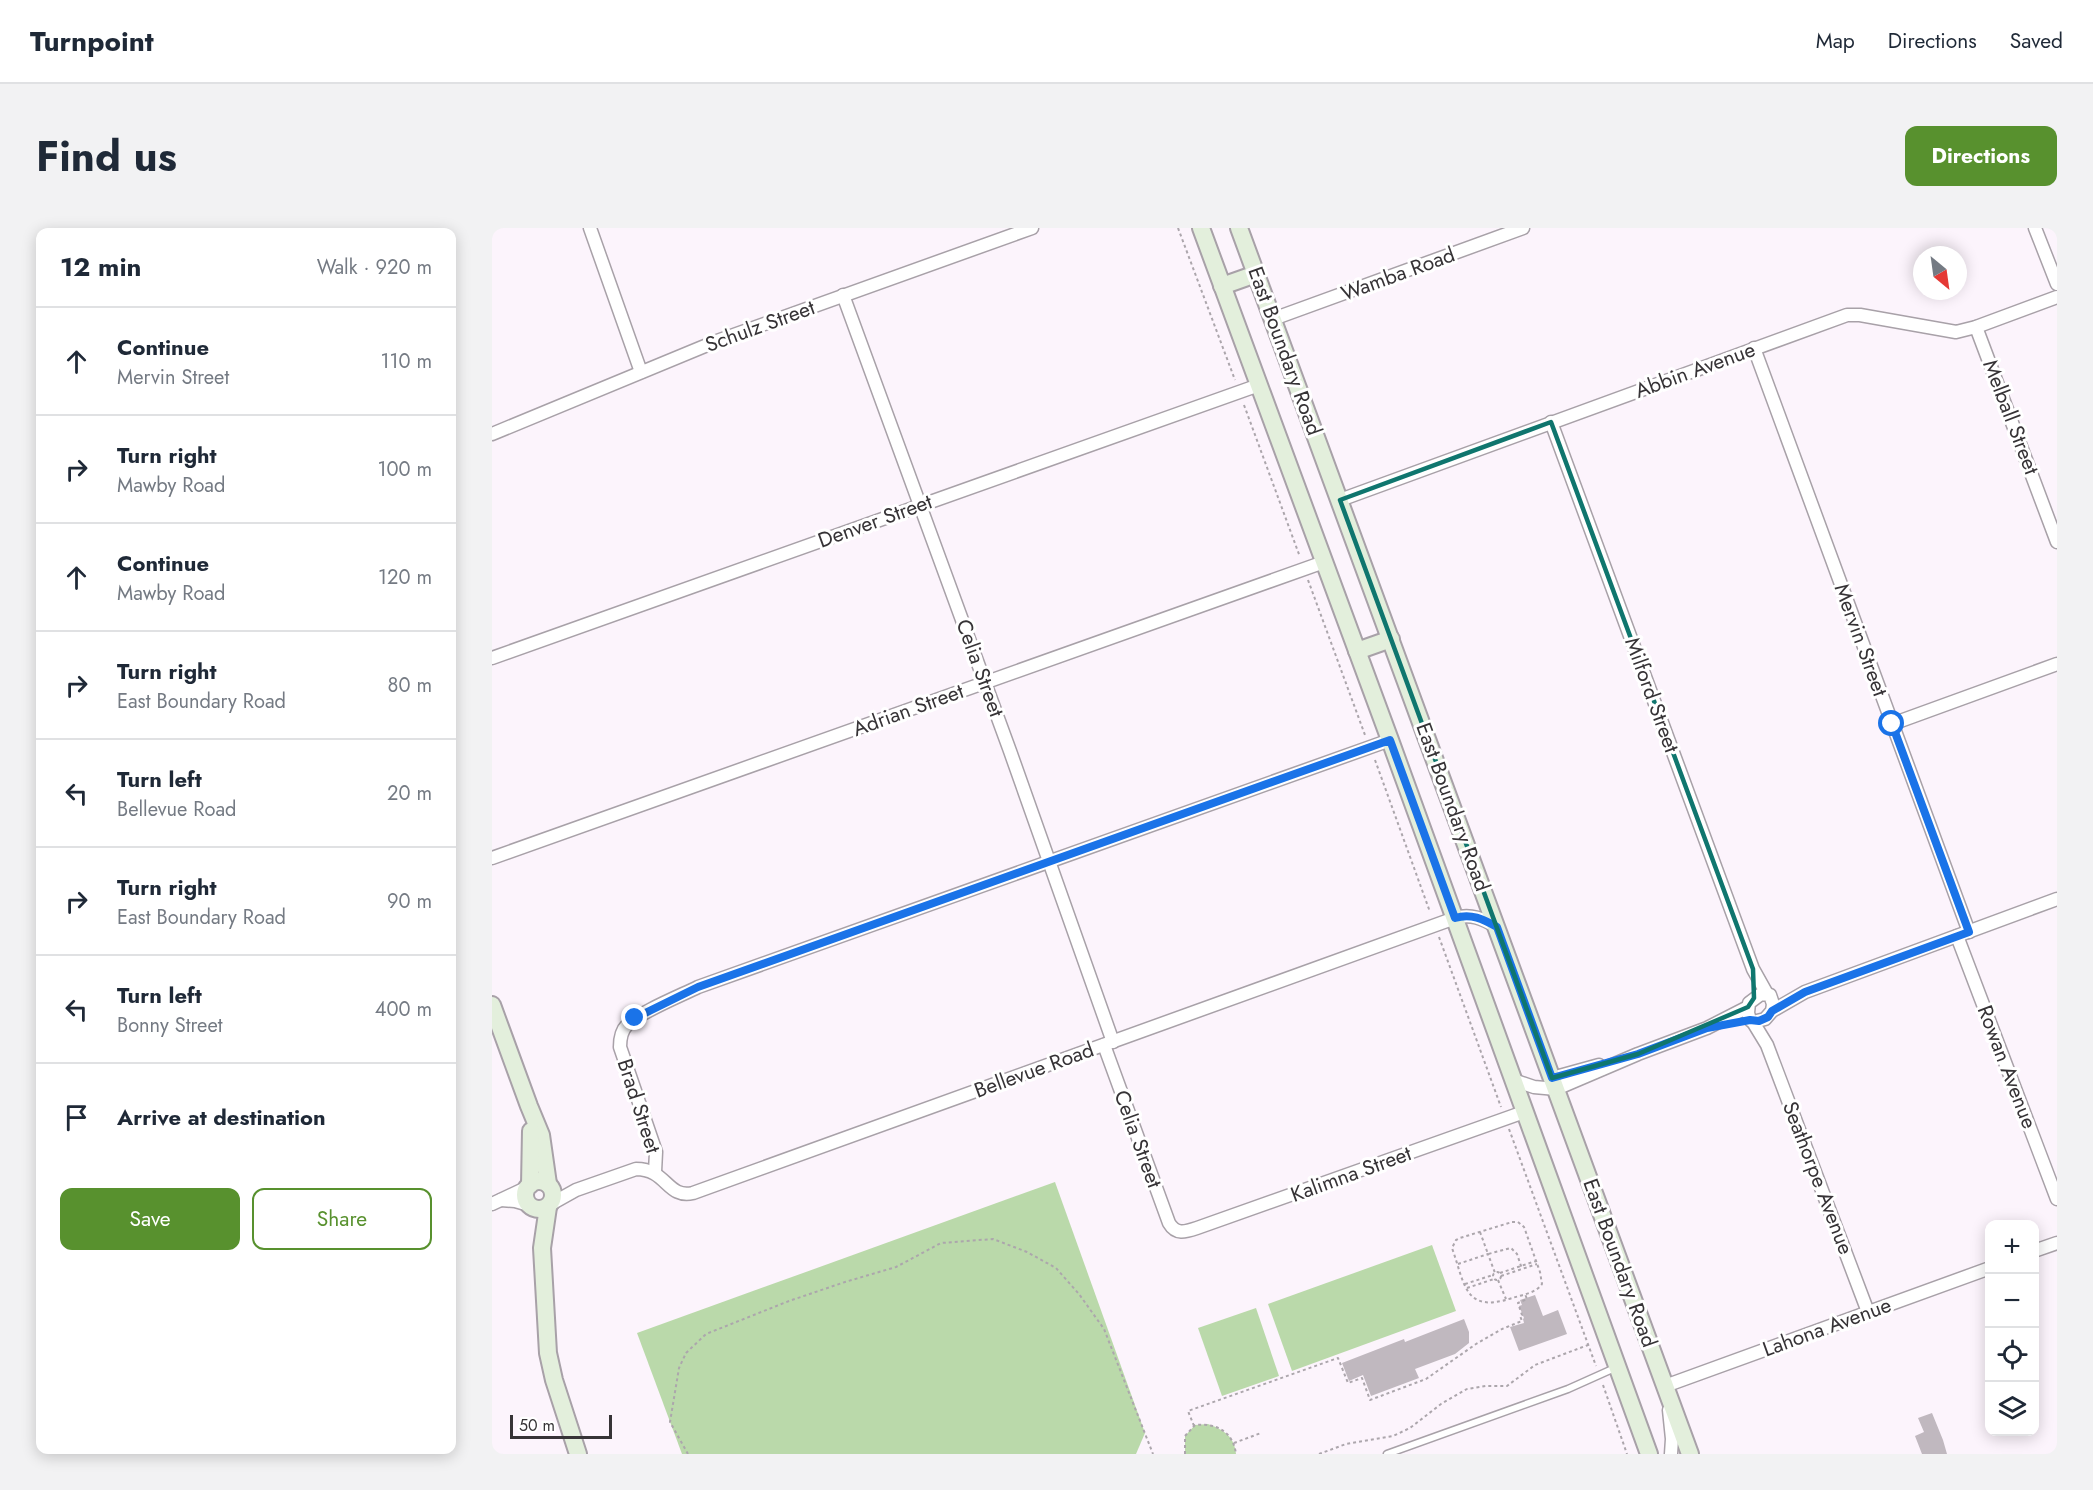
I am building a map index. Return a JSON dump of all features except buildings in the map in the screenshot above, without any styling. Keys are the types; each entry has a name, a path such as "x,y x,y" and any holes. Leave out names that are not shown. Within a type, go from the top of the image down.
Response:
{"main road":[{"name":"East Boundary Road","path":"1201,228 1649,1454"},
{"name":"East Boundary Road","path":"1239,228 1690,1454"},
{"path":"1222,286 1256,274"},
{"path":"1357,651 1391,639"},
{"path":"493,1008 541,1135 542,1248 547,1335 551,1367 578,1454"},
{"path":"529,1106 532,1152 529,1186 525,1196 543,1199"}],"street":[{"path":"590,228 641,372"},
{"name":"Schulz Street","path":"492,434 717,341 1032,228"},
{"name":"Wamba Road","path":"1272,319 1523,228"},
{"path":"2036,228 2057,284"},
{"name":"Celia Street","path":"843,295 1050,862 1167,1219 1176,1231"},
{"name":"Abbin Avenue","path":"1340,500 1847,315 1860,315 1956,332 1976,327 2057,297"},
{"name":"Melball Street","path":"1976,327 2057,542"},
{"name":"Mervin Street","path":"1754,348 1892,724 1963,934"},
{"name":"Denver Street","path":"492,658 1259,385"},
{"name":"Milford Street","path":"1551,422 1752,969 1768,994"},
{"name":"Adrian Street","path":"492,858 1324,562"},
{"path":"1892,724 2057,664"},
{"path":"1050,862 1390,740"},
{"name":"Brad Street","path":"655,1172 656,1152 621,1052 620,1040 629,1022 698,987 1050,862"},
{"path":"1707,1028 1760,1018 1805,992 2057,899"},
{"name":"Bellevue Road","path":"655,1172 676,1192 693,1193 1455,918 1465,915 1482,919 1497,927"},
{"name":"Rowan Avenue","path":"1963,934 2057,1198"},
{"name":"Milford Street","path":"1752,969 1751,1002 1760,1018"},
{"path":"1513,1080 1534,1087 1554,1084 1707,1028 1768,994 1805,992"},
{"path":"1760,1018 1773,1004 1768,994"},
{"name":"Seathorpe Avenue","path":"1760,1018 1767,1045 1869,1312"},
{"name":"Kalimna Street","path":"1176,1231 1197,1228 1524,1112"},
{"path":"496,1202 543,1199 636,1169 655,1172"},
{"path":"496,1202 529,1186"},
{"path":"2039,1249 2057,1243"},
{"name":"Lahona Avenue","path":"1666,1388 1985,1269"},
{"path":"1666,1388 1672,1439 1671,1454"}],"lane":[{"path":"1387,1454 1568,1389 1618,1367"}],"path":[{"path":"1178,228 1370,747 1627,1454"},
{"path":"1518,1222 1524,1227 1537,1262 1542,1275 1540,1287 1498,1303 1481,1302 1474,1298 1466,1286 1452,1248 1456,1240 1518,1222"},
{"path":"1480,1232 1506,1300"},
{"path":"688,1454 670,1422 679,1368 686,1353 706,1334 789,1301 896,1267 941,1243 993,1239 1027,1252 1056,1268 1079,1294 1104,1329 1153,1454"},
{"path":"1458,1264 1511,1248 1517,1254 1522,1267"},
{"path":"1466,1286 1537,1262"},
{"path":"1194,1426 1188,1411 1338,1358 1348,1383 1362,1378 1370,1401 1426,1379 1476,1344 1522,1321 1518,1302 1527,1299 1526,1294"},
{"path":"1319,1454 1346,1444 1394,1436 1410,1428 1441,1404 1467,1389 1507,1386 1535,1365 1588,1345"},
{"path":"1185,1454 1185,1436 1194,1426 1208,1424 1228,1434 1234,1443 1236,1454"},
{"path":"1234,1443 1262,1433"}],"highlighted area":[{"path":"1551,422 1753,969 1754,998 1748,1007 1638,1054 1552,1078 1340,500"}],"green space":[{"path":"1055,1182 1145,1433 1136,1454 682,1454 637,1333"},
{"path":"1432,1245 1456,1311 1292,1371 1268,1304"},
{"path":"1256,1308 1279,1376 1222,1396 1198,1328"},
{"path":"1208,1424 1227,1434 1236,1454 1185,1454 1185,1436 1195,1425"}],"route":[{"path":"635,1018 698,987 1390,740 1455,918 1465,915 1482,919 1497,927 1552,1078 1638,1054 1707,1028 1765,1019 1772,1011 1805,992 1969,932 1892,724"}]}
